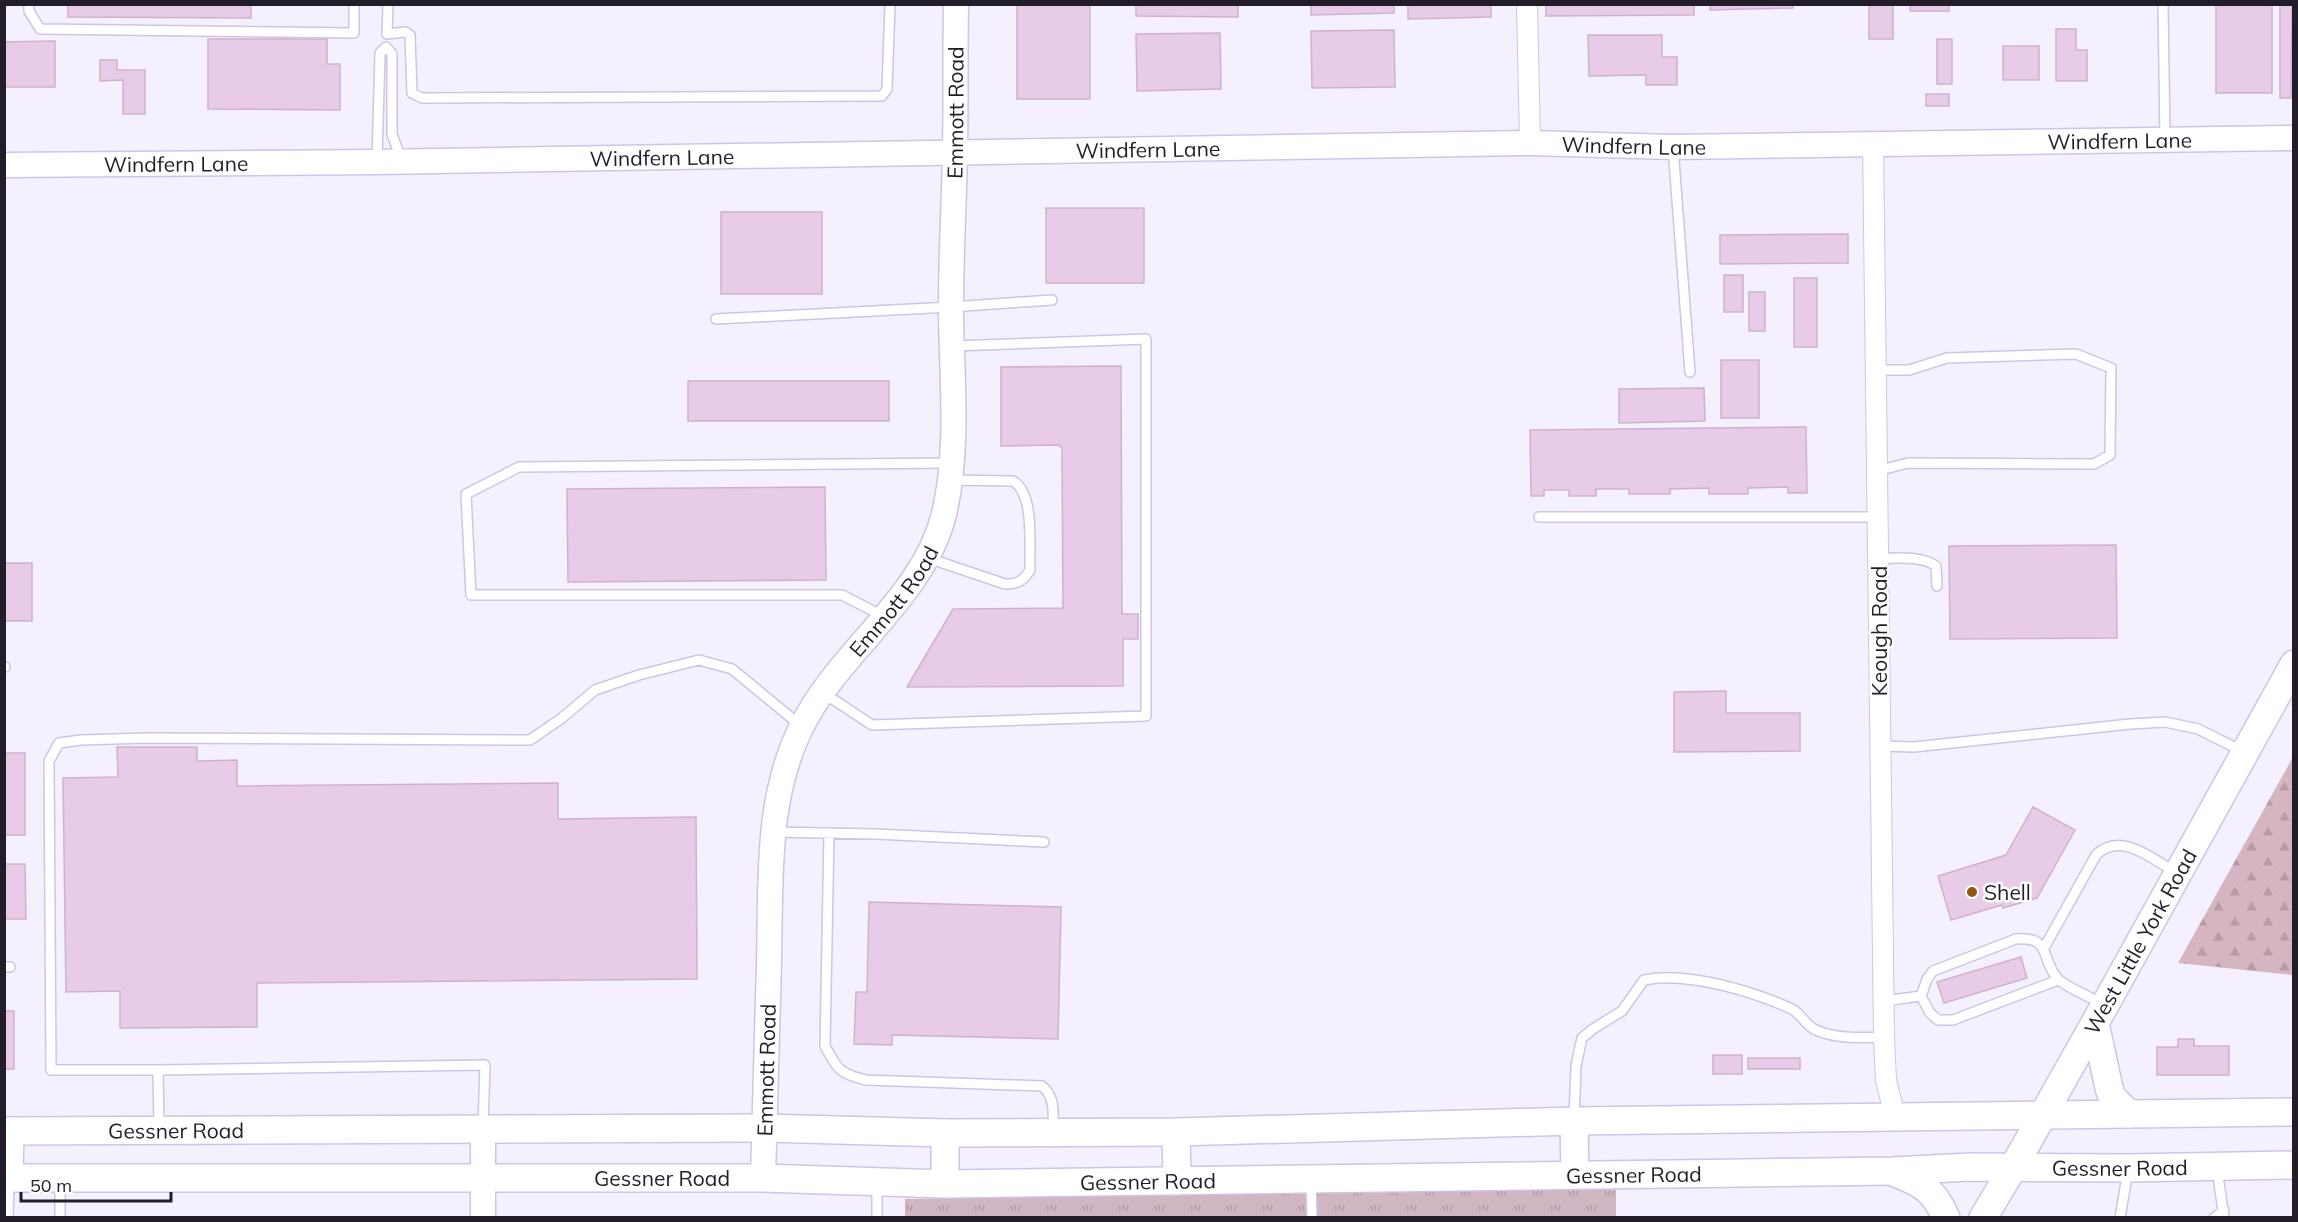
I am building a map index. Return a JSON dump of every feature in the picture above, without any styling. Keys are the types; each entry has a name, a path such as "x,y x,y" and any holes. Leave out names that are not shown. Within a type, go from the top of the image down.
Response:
{"main road":[{"name":"West Little York Road","path":"1983,1218 2100,1014 2294,664"},
{"path":"2100,1014 2109,1088 2119,1106 2129,1114"},
{"name":"Gessner Road","path":"7,1131 765,1128 945,1133 1176,1132 1574,1121 2294,1112"},
{"path":"1574,1121 1575,1175"},
{"path":"7,1131 7,1178"},
{"path":"1176,1132 1177,1181"},
{"path":"945,1133 945,1184"},
{"name":"Gessner Road","path":"7,1178 483,1176 763,1178 945,1184 1892,1171 2014,1166 2129,1168 2294,1165"},
{"path":"1892,1171 1918,1182 1934,1194 1946,1218"}],"street":[{"name":"Emmott Road","path":"763,1178 771,873 781,780 790,751 821,692 884,617 926,557 943,519 951,472 956,4"},
{"path":"1527,4 1530,143"},
{"name":"Windfern Lane","path":"4,165 377,162 1530,143 1673,147 2294,138"},
{"name":"Keough Road","path":"1873,144 1884,1037 1886,1080 1895,1117"},
{"path":"483,1128 483,1218"}],"lane":[{"path":"28,4 28,11 40,28 354,33 354,4"},
{"path":"377,162 380,53 386,47 388,4"},
{"path":"387,33 405,32 410,35 412,93 422,98 882,96 887,88 890,4"},
{"path":"2163,4 2165,140"},
{"path":"386,47 392,54 392,134 402,161"},
{"path":"1673,147 1690,372"},
{"path":"716,319 1052,300"},
{"path":"821,692 872,725 1146,716 1146,339 953,346"},
{"path":"1876,370 1909,370 1947,358 2076,354 2111,368 2110,454 2094,464 1908,463 1877,471"},
{"path":"884,617 842,596 471,595 466,494 519,467 951,472 1013,481 1020,485 1028,501 1030,570 1025,579 1016,584 1005,584 926,557"},
{"path":"1539,518 1878,517"},
{"path":"1879,558 1931,562 1935,566 1937,586"},
{"path":"483,1128 485,1065 51,1070 49,761 59,743 145,738 530,740 562,718 595,690 639,675 699,660 732,669 802,726"},
{"path":"1879,746 1914,747 2165,722 2198,729 2245,753"},
{"path":"774,832 1044,842"},
{"path":"829,833 825,1046 835,1064 846,1075 866,1080 1042,1086 1049,1091 1053,1102 1053,1133"},
{"path":"2044,948 2096,855 2104,848 2111,845 2125,845 2178,873"},
{"path":"2058,980 1953,1020 1938,1020 1929,1013 1922,996 1927,979 1933,971 2016,939 2026,938 2038,941 2044,948 2058,980 2100,1014"},
{"path":"1574,1121 1576,1066 1582,1038 1623,1011 1644,980 1660,977 1738,989 1794,1010 1814,1030 1856,1038 1884,1037"},
{"path":"1884,1001 1922,996"},
{"path":"158,1070 159,1130"},
{"path":"2214,1218 2224,1214 2216,1166"},
{"path":"2120,1218 2129,1168"},
{"path":"7,1178 8,1218"},
{"path":"60,1178 60,1218"},
{"path":"1311,1178 1312,1218"},
{"path":"877,1182 877,1218"}],"green space":[{"path":"2293,757 2293,975 2178,963"},
{"path":"1616,1188 1616,1218 905,1218 905,1199"}],"building":[{"path":"68,4 251,4 251,18 68,17"},
{"path":"1017,4 1090,4 1090,99 1017,99"},
{"path":"1136,4 1238,4 1238,17 1136,16"},
{"path":"1311,4 1394,4 1394,13 1311,15"},
{"path":"1408,4 1491,4 1491,17 1408,19"},
{"path":"1546,4 1694,4 1694,15 1546,16"},
{"path":"1710,4 1792,4 1793,8 1710,10"},
{"path":"1869,4 1893,4 1893,39 1869,39"},
{"path":"1910,4 1949,4 1949,11 1910,11"},
{"path":"2216,4 2272,4 2272,93 2216,93"},
{"path":"2280,4 2292,4 2291,98 2280,98"},
{"path":"2056,29 2076,29 2076,50 2087,50 2087,81 2056,81"},
{"path":"1394,30 1395,87 1312,88 1311,31"},
{"path":"1220,33 1221,89 1137,91 1136,34"},
{"path":"1588,35 1662,35 1662,57 1677,57 1677,85 1646,85 1646,75 1589,76"},
{"path":"208,39 327,39 327,64 340,64 340,110 208,109"},
{"path":"1937,39 1952,39 1952,84 1937,84"},
{"path":"55,41 55,87 4,87 4,42"},
{"path":"2003,46 2039,46 2039,80 2003,80"},
{"path":"100,60 117,60 117,70 145,70 145,114 123,114 123,80 100,81"},
{"path":"1926,94 1949,94 1949,106 1926,106"},
{"path":"1046,208 1144,208 1144,283 1046,283"},
{"path":"721,212 822,212 822,294 721,294"},
{"path":"1848,234 1848,263 1720,264 1720,235"},
{"path":"1724,275 1743,275 1743,312 1724,312"},
{"path":"1794,278 1817,278 1817,347 1794,347"},
{"path":"1749,292 1765,292 1765,331 1749,331"},
{"path":"1721,360 1759,360 1759,418 1721,418"},
{"path":"1121,366 1122,614 1138,614 1138,639 1123,639 1123,686 907,687 953,609 1063,608 1062,448 1058,445 1001,446 1001,367"},
{"path":"688,381 889,381 889,421 688,421"},
{"path":"1704,388 1705,421 1619,423 1619,389"},
{"path":"1806,427 1807,493 1788,493 1788,487 1748,488 1748,494 1709,494 1709,488 1670,489 1670,494 1629,494 1629,489 1596,489 1596,496 1569,496 1569,490 1544,490 1544,496 1531,496 1530,430"},
{"path":"825,487 826,580 568,582 567,489"},
{"path":"2116,545 2117,638 1950,639 1949,546"},
{"path":"4,563 32,563 32,621 4,621"},
{"path":"1726,691 1726,713 1800,713 1800,751 1674,752 1674,692"},
{"path":"117,747 197,747 197,761 237,760 237,786 558,783 558,819 696,817 697,979 257,983 257,1027 120,1028 120,991 66,992 63,778 118,777"},
{"path":"4,753 25,753 25,835 4,835"},
{"path":"2033,807 2075,830 2037,898 2003,908 2002,905 1951,920 1938,876 2006,855"},
{"path":"4,864 25,864 26,919 4,919"},
{"path":"869,902 1061,907 1058,1039 892,1035 892,1045 854,1044 856,992 867,992"},
{"name":"Shell","path":"2021,957 2027,978 1944,1003 1937,982"},
{"path":"4,1011 14,1011 14,1069 4,1069"},
{"path":"2178,1039 2194,1039 2194,1046 2229,1046 2229,1075 2157,1075 2157,1047 2178,1047"},
{"path":"1713,1055 1742,1055 1742,1074 1713,1074"},
{"path":"1748,1058 1800,1058 1800,1069 1748,1069"}],"place":[{"name":"Shell","path":"1972,892"}]}
